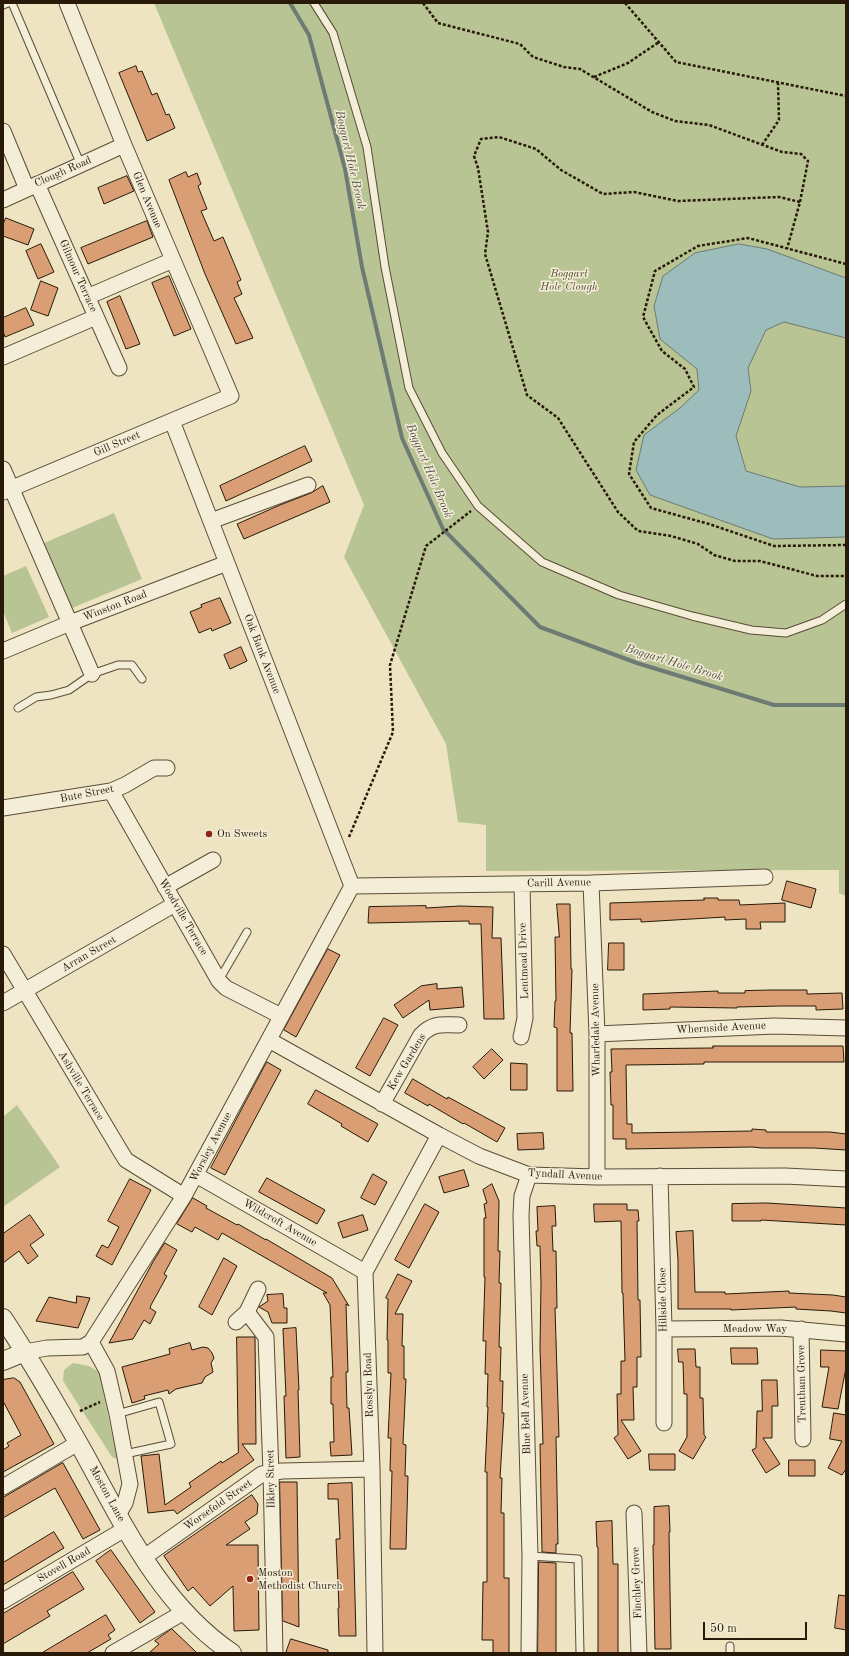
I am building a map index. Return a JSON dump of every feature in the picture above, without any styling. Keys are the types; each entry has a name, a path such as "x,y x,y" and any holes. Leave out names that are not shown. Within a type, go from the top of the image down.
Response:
{"street":[{"name":"Glen Avenue","path":"67,3 124,145 231,396"},
{"name":"Gilmour Terrace","path":"3,131 87,297 119,368"},
{"name":"Clough Road","path":"3,200 124,145"},
{"path":"87,297 173,260"},
{"path":"3,357 96,317"},
{"name":"Gill Street","path":"7,490 231,396"},
{"name":"Oak Bank Avenue","path":"172,421 352,886"},
{"path":"3,469 7,490 70,623 92,674"},
{"path":"211,521 308,485"},
{"name":"Winston Road","path":"3,651 70,623 227,563"},
{"name":"Bute Street","path":"3,808 111,792 125,786 154,768 167,768"},
{"name":"Woodville Terrace","path":"111,792 219,981 226,988 282,1016"},
{"path":"165,887 212,860"},
{"name":"Carill Avenue","path":"352,886 591,883 765,877"},
{"name":"Wharfedale Avenue","path":"591,883 597,1034 597,1177"},
{"name":"Lentmead Drive","path":"521,1037 525,1018 522,884"},
{"name":"Worsley Avenue","path":"91,1342 184,1196 352,886"},
{"name":"Arran Street","path":"3,1003 176,904"},
{"name":"Ashville Terrace","path":"3,954 120,1152 126,1160 184,1196"},
{"name":"Kew Gardens","path":"382,1104 421,1035 429,1027 438,1025 459,1025"},
{"name":"Whernside Avenue","path":"597,1034 774,1026 846,1028"},
{"name":"Tyndall Avenue","path":"268,1040 479,1156 529,1175 597,1177 785,1176 846,1179"},
{"path":"365,1272 439,1135"},
{"name":"Wildcroft Avenue","path":"196,1175 365,1272"},
{"name":"Blue Bell Avenue","path":"529,1175 522,1196 521,1215 530,1556 530,1653"},
{"name":"Hillside Close","path":"660,1176 664,1330 664,1423"},
{"name":"Rosslyn Road","path":"365,1272 372,1469 375,1653"},
{"name":"Ilkley Street","path":"258,1289 242,1317 266,1337 275,1653"},
{"name":"Moston Lane","path":"3,1318 25,1352 143,1558 184,1612 223,1650"},
{"name":"Meadow Way","path":"664,1330 780,1328 846,1334"},
{"name":"Trentham Grove","path":"801,1329 803,1439"},
{"path":"3,1361 25,1352 47,1348 83,1347 91,1342 107,1371 125,1454 130,1484 122,1522"},
{"path":"3,1488 78,1444"},
{"name":"Worsefold Street","path":"143,1558 262,1474 282,1471 372,1469"},
{"path":"107,1494 128,1490"},
{"name":"Finchley Grove","path":"634,1513 639,1653"},
{"name":"Stovell Road","path":"3,1601 122,1522"},
{"path":"113,1653 184,1612"}],"lane":[{"path":"3,5 8,3"},
{"path":"12,3 81,164"},
{"path":"314,3 333,33 367,147 385,267 409,388 442,453 478,506 542,562 619,595 692,616 751,630 786,633 822,620 846,604"},
{"path":"18,708 36,697 51,695 68,690 92,674 118,665 132,665 142,679"},
{"path":"219,981 247,932"},
{"path":"117,1414 159,1402 171,1444 125,1454"},
{"path":"530,1556 578,1559 580,1653"}],"path":[{"path":"423,3 438,24 520,44 533,57 564,67 580,69 658,114 675,121 710,125 782,152 802,154 808,161 800,202 787,249"},
{"path":"624,3 676,62 846,96"},
{"path":"594,77 628,63 659,42"},
{"path":"762,145 779,120 778,83"},
{"path":"800,202 779,197 678,201 634,192 603,194 561,170 536,149 499,137 481,139 474,156 478,168 488,232 485,254 527,395 558,418 618,512 638,531 671,536 698,544 714,555 735,562 760,561 817,576 846,576"},
{"path":"846,264 748,238 698,246 655,271 643,317 662,351 685,369 694,386 657,415 634,442 629,474 651,508 708,524 774,546 846,545"},
{"path":"341,856 393,732 390,665 426,546 478,506"},
{"path":"80,1411 113,1398"}],"green space":[{"name":"Boggart Hole Clough","path":"154,3 846,3 846,896 839,893 839,870 486,871 486,825 458,822 446,744 344,557 364,505"},
{"path":"114,513 142,579 72,608 44,543"},
{"path":"26,566 49,617 12,633 3,611 3,576"},
{"path":"17,1105 60,1167 3,1207 3,1117"},
{"path":"73,1363 89,1366 99,1372 117,1459 112,1457 63,1380 64,1370"}],"water":[{"path":"739,244 767,249 846,278 846,338 784,322 766,330 748,368 751,391 736,436 746,471 800,487 846,486 846,537 773,539 650,495 636,470 644,435 680,408 699,390 697,369 660,339 654,306 663,276 695,253"}],"building":[{"path":"136,66 138,72 142,71 152,95 157,93 166,115 169,114 175,128 147,141 119,73"},
{"path":"186,172 188,177 197,173 201,184 198,186 207,209 201,211 214,241 223,237 241,280 237,282 242,294 234,298 253,338 236,344 205,274 169,180"},
{"path":"127,176 134,191 104,204 98,188"},
{"path":"6,218 34,229 28,245 3,236 3,225"},
{"path":"147,221 153,237 88,264 81,248"},
{"path":"41,244 54,272 38,279 26,251"},
{"path":"169,276 191,329 174,336 152,283"},
{"path":"41,281 58,288 48,316 31,310"},
{"path":"120,296 140,344 126,349 107,302"},
{"path":"26,308 34,325 5,337 3,331 3,318"},
{"path":"305,446 312,461 226,501 220,486"},
{"path":"323,486 330,502 244,539 237,524 311,493"},
{"path":"220,598 231,623 212,631 211,628 199,633 190,612 202,607 201,605"},
{"path":"241,647 247,661 230,669 224,655"},
{"path":"787,881 816,889 811,908 782,900"},
{"path":"704,898 739,900 740,905 785,903 785,922 760,922 761,929 746,929 746,919 725,920 725,917 641,922 641,919 610,920 610,903 704,900"},
{"path":"557,904 570,904 572,969 570,1033 572,1033 573,1091 557,1091 557,1028 554,1027 556,1001 555,937 559,937"},
{"path":"426,906 426,908 460,906 493,907 492,938 501,938 504,1019 484,1019 481,924 469,924 469,921 368,923 369,907"},
{"path":"609,943 624,943 624,970 608,970"},
{"path":"328,949 340,955 296,1037 284,1030"},
{"path":"437,984 437,989 462,987 464,1007 430,1010 429,1000 403,1018 394,1005 421,986"},
{"path":"807,990 807,994 842,993 843,1009 816,1010 816,1006 781,1006 737,1008 670,1007 670,1009 643,1010 643,994 718,991 718,993 745,993 745,991"},
{"path":"384,1018 398,1025 370,1076 356,1068"},
{"path":"713,1046 843,1046 844,1062 704,1062 704,1064 626,1065 627,1124 632,1124 632,1133 752,1131 752,1129 766,1130 766,1132 830,1132 846,1134 846,1150 752,1147 626,1149 626,1139 613,1139 613,1105 611,1105 610,1072 612,1072 611,1049 713,1048"},
{"path":"492,1049 503,1060 484,1079 473,1067"},
{"path":"267,1062 281,1070 225,1175 211,1168"},
{"path":"511,1063 527,1064 527,1090 511,1090"},
{"path":"413,1079 447,1099 448,1097 505,1128 497,1142 429,1104 428,1106 405,1093"},
{"path":"316,1090 378,1124 368,1142 341,1126 342,1124 308,1104"},
{"path":"543,1133 544,1149 518,1150 517,1134"},
{"path":"464,1170 469,1186 444,1193 439,1177"},
{"path":"373,1174 387,1182 375,1205 361,1198"},
{"path":"267,1178 325,1210 317,1224 259,1192"},
{"path":"130,1179 151,1190 112,1265 96,1256 102,1245 108,1248 119,1227 108,1221"},
{"path":"492,1184 499,1201 498,1251 500,1251 499,1283 501,1283 499,1347 501,1347 500,1381 503,1381 502,1413 504,1413 500,1478 502,1478 501,1513 504,1513 504,1578 509,1578 509,1653 493,1653 493,1640 482,1640 483,1582 487,1582 487,1472 485,1472 488,1407 488,1374 485,1374 486,1341 483,1341 485,1277 484,1218 486,1218 484,1204 487,1203 483,1190"},
{"path":"193,1198 207,1206 206,1208 266,1239 332,1278 349,1306 346,1304 348,1372 346,1372 347,1408 349,1408 352,1455 331,1456 330,1442 334,1442 333,1404 331,1404 331,1377 333,1377 330,1305 323,1293 327,1293 222,1233 218,1240 195,1227 192,1232 177,1224"},
{"path":"767,1203 846,1208 846,1225 761,1220 732,1221 732,1204"},
{"path":"425,1204 439,1212 409,1268 395,1260"},
{"path":"594,1204 627,1204 627,1210 638,1210 638,1300 640,1300 641,1357 637,1357 637,1387 633,1387 634,1420 621,1420 641,1451 628,1459 614,1438 618,1435 617,1394 621,1394 621,1361 625,1361 621,1221 595,1222"},
{"path":"555,1206 556,1226 552,1226 553,1251 556,1251 557,1308 555,1308 559,1437 556,1437 558,1544 556,1544 556,1553 542,1552 540,1444 543,1444 540,1348 541,1283 540,1246 537,1246 536,1231 538,1231 537,1207"},
{"path":"30,1215 44,1235 30,1245 38,1256 28,1264 19,1251 3,1263 3,1234"},
{"path":"363,1215 368,1230 343,1238 338,1223"},
{"path":"693,1231 695,1292 725,1292 725,1294 789,1291 789,1293 833,1295 846,1297 846,1313 796,1309 796,1307 731,1310 678,1309 678,1260 676,1232"},
{"path":"165,1243 177,1250 164,1274 167,1276 151,1305 150,1308 156,1312 150,1324 144,1320 133,1339 109,1343 153,1262"},
{"path":"224,1258 237,1266 212,1315 199,1307"},
{"path":"398,1274 412,1281 395,1314 403,1314 402,1346 404,1346 404,1379 406,1379 403,1444 406,1445 405,1476 408,1476 406,1549 390,1549 392,1471 390,1471 391,1438 388,1438 391,1373 388,1373 388,1299 386,1298"},
{"path":"283,1294 284,1308 287,1308 287,1323 272,1323 268,1312 259,1307 268,1301 267,1295"},
{"path":"77,1296 90,1298 78,1328 36,1321 49,1297 76,1303"},
{"path":"296,1328 300,1457 286,1458 284,1396 286,1396 283,1329"},
{"path":"237,1337 255,1337 256,1444 242,1444 254,1460 177,1514 174,1510 148,1513 141,1456 159,1454 165,1505 191,1487 189,1483 221,1461 222,1463 238,1453"},
{"path":"190,1343 192,1350 203,1347 208,1348 212,1353 214,1358 211,1363 213,1372 205,1377 202,1383 176,1389 169,1394 168,1390 144,1396 145,1399 132,1403 122,1367 170,1354 169,1349"},
{"path":"731,1348 757,1348 758,1364 732,1364"},
{"path":"678,1349 695,1349 696,1367 700,1367 700,1398 703,1398 704,1435 706,1437 693,1459 679,1451 687,1437 687,1394 684,1394 683,1362 679,1362"},
{"path":"821,1350 846,1351 846,1368 838,1409 822,1407 829,1367 821,1367"},
{"path":"14,1378 20,1382 54,1444 3,1472 3,1450 9,1446 7,1443 21,1435 3,1401 3,1380"},
{"path":"762,1380 777,1380 778,1406 772,1406 772,1438 763,1438 780,1464 766,1473 752,1450 756,1448 757,1411 762,1411"},
{"path":"834,1413 846,1415 846,1469 842,1475 828,1468 842,1441 830,1439"},
{"path":"649,1454 675,1454 675,1470 650,1470"},
{"path":"789,1460 815,1460 815,1476 789,1476"},
{"path":"63,1463 100,1530 83,1539 55,1488 3,1518 3,1498"},
{"path":"280,1482 297,1482 299,1627 283,1621"},
{"path":"352,1483 356,1636 339,1636 336,1539 340,1539 338,1499 328,1499 328,1484"},
{"path":"252,1495 258,1504 257,1514 245,1522 250,1529 226,1545 258,1545 259,1630 234,1631 233,1586 210,1606 193,1587 188,1591 164,1556"},
{"path":"669,1506 671,1649 655,1649 653,1545 654,1507"},
{"path":"612,1521 613,1564 618,1564 618,1653 598,1653 598,1547 596,1522"},
{"path":"54,1532 64,1548 3,1585 3,1563"},
{"path":"111,1550 155,1612 140,1623 96,1561"},
{"path":"539,1562 556,1563 556,1653 538,1653"},
{"path":"73,1572 84,1589 47,1611 50,1616 3,1644 3,1614"},
{"path":"839,1595 846,1596 846,1630 835,1628"},
{"path":"106,1615 115,1630 108,1635 111,1639 87,1653 42,1653"},
{"path":"172,1629 197,1653 149,1653 159,1644 155,1641"},
{"path":"291,1639 328,1650 328,1653 286,1653"}],"waterway":[{"name":"Boggart Hole Brook","path":"290,3 309,35 345,169 362,267 402,438 443,529 540,627 637,663 774,705 846,705"}],"place":[{"name":"On Sweets","path":"209,834"},
{"name":"Moston Methodist Church","path":"250,1579"}]}
